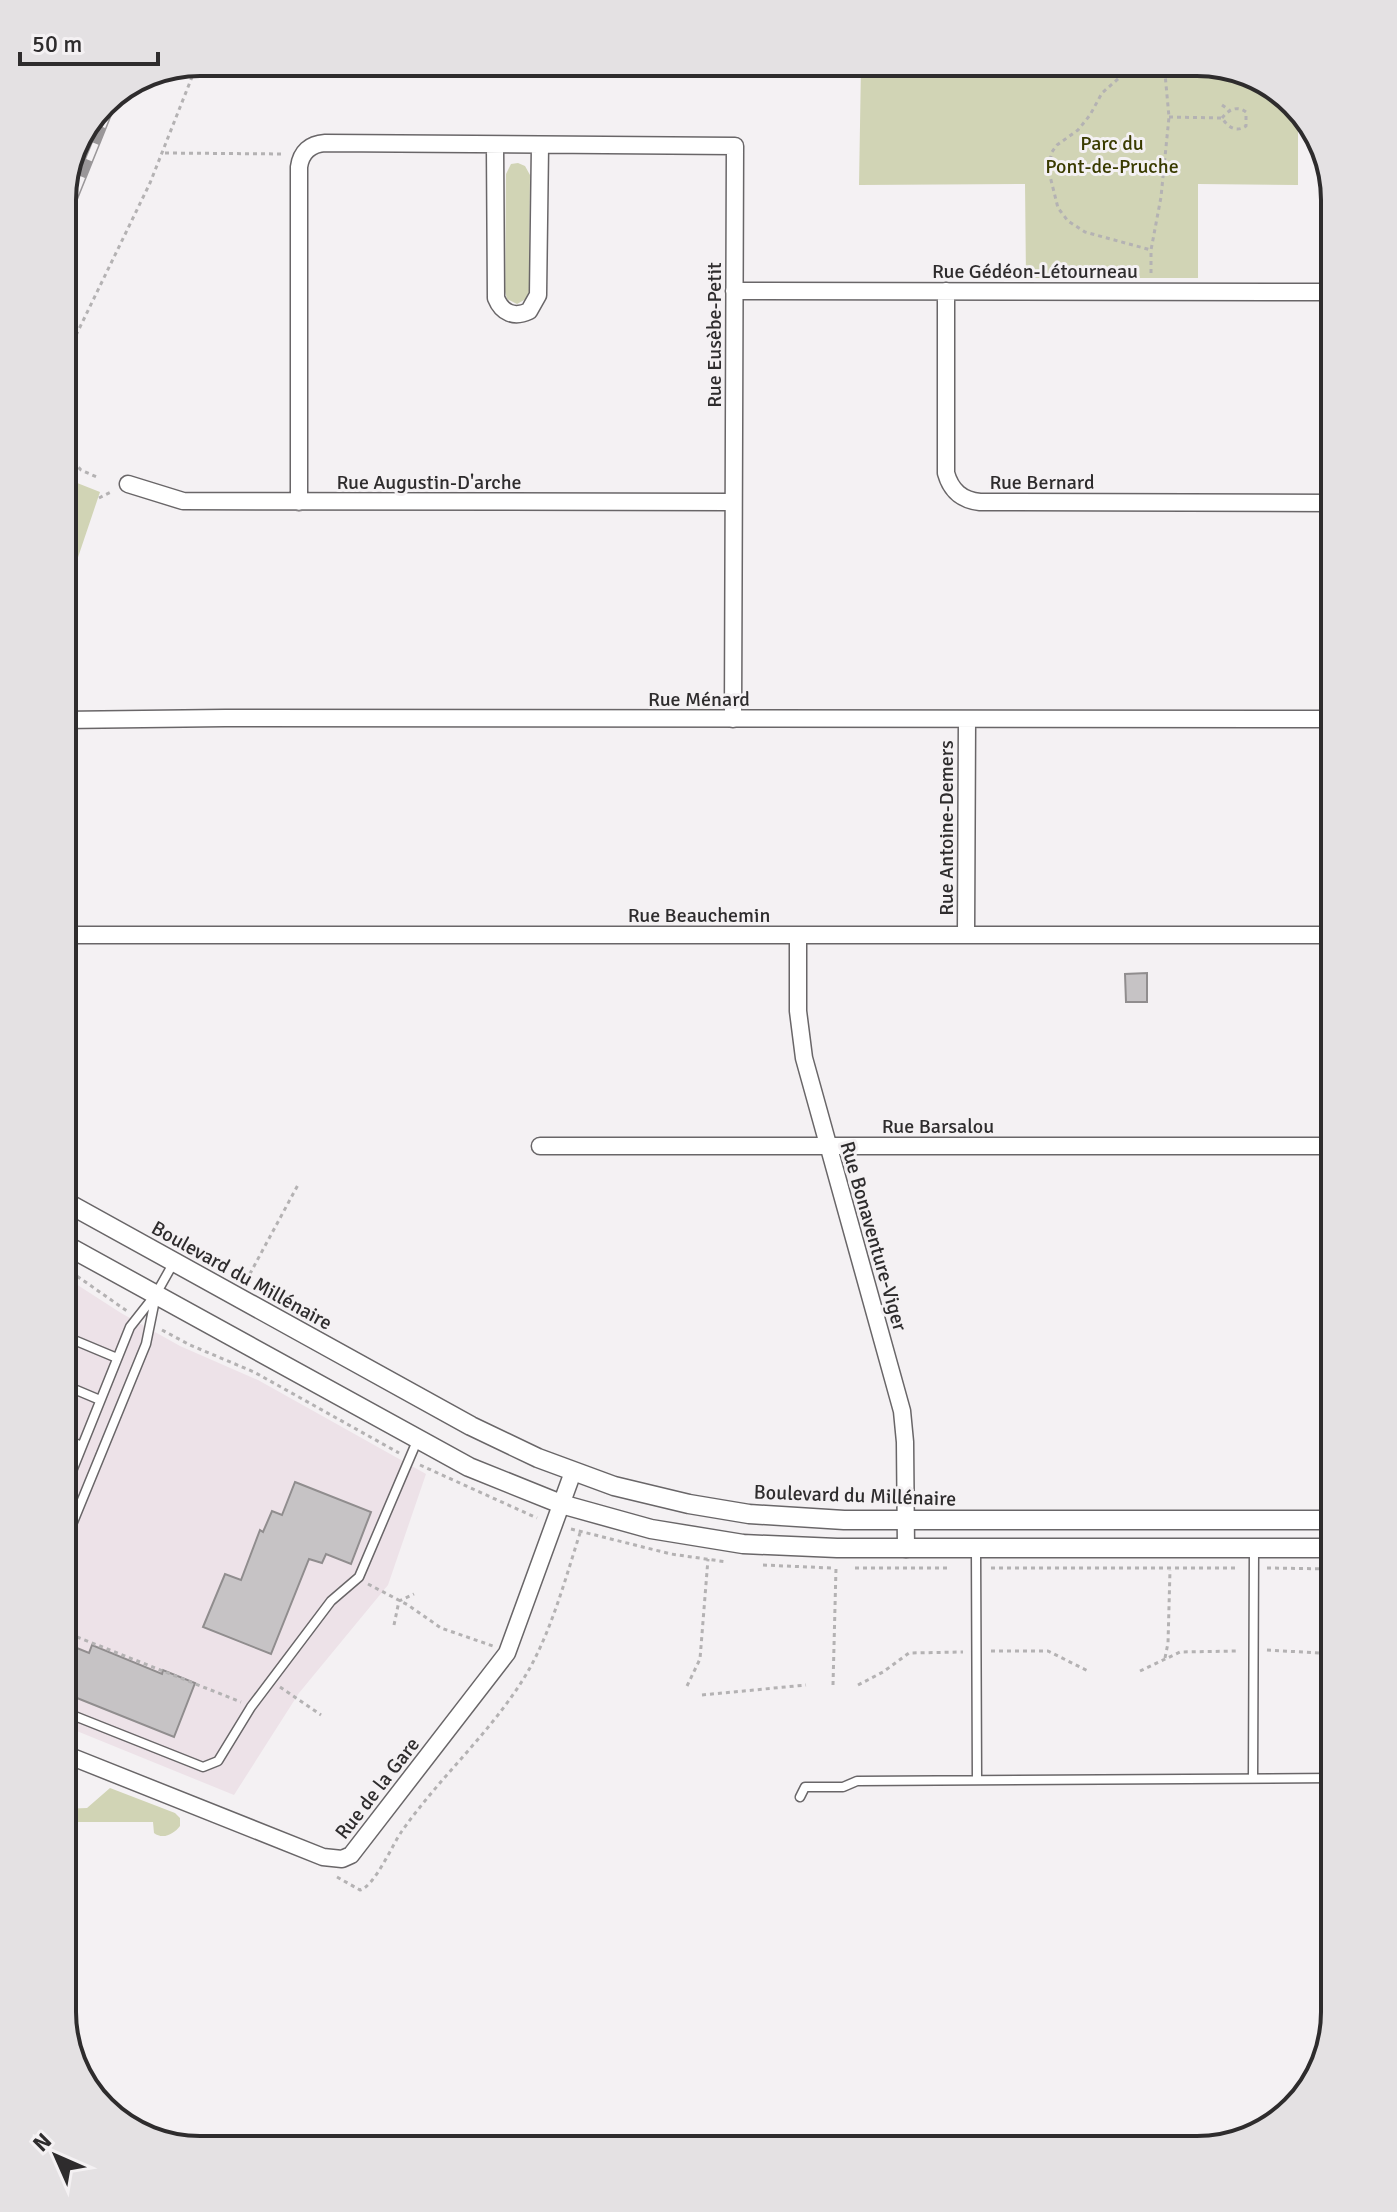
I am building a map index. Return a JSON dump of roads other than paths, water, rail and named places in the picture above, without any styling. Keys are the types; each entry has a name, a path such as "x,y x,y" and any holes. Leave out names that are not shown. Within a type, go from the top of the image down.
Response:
{"street":[{"name":"Rue Eusèbe-Petit","path":"299,502 299,167 303,153 314,144 735,146 733,719"},
{"path":"495,146 496,298 503,310 515,315 532,308 538,295 540,146"},
{"name":"Rue Gédéon-Létourneau","path":"734,291 1321,292"},
{"name":"Rue Bernard","path":"946,291 946,473 953,490 963,497 980,502 1321,503"},
{"name":"Rue Augustin-D'arche","path":"128,484 183,501 733,502"},
{"name":"Rue Ménard","path":"76,720 1321,719"},
{"name":"Rue Antoine-Demers","path":"966,935 967,720"},
{"name":"Rue Beauchemin","path":"76,935 1321,935"},
{"name":"Rue Bonaventure-Viger","path":"798,935 801,1045 902,1411 906,1549"},
{"name":"Rue Barsalou","path":"540,1146 1321,1146"},
{"name":"Boulevard du Millénaire","path":"76,1208 471,1426 573,1472 633,1491 735,1512 813,1520 1321,1520"},
{"path":"76,1251 417,1441 507,1484 561,1504 651,1529 709,1540 769,1546 906,1549 1321,1548"},
{"name":"Rue de la Gare","path":"76,1759 323,1857 342,1859 358,1848 402,1786 507,1653 573,1472"}],"lane":[{"path":"76,1461 130,1327 156,1294 174,1262"},
{"path":"76,1515 146,1344 156,1294"},
{"path":"76,1341 117,1358"},
{"path":"76,1390 100,1400"},
{"path":"76,1717 203,1767 218,1761 270,1680 331,1601 359,1577 417,1441"},
{"path":"76,1444 82,1446"},
{"path":"975,1548 977,1780"},
{"path":"1253,1778 1254,1548"},
{"path":"800,1797 805,1787 843,1787 857,1781 1321,1778"}],"railway":[{"path":"76,192 104,123"}],"park label":[{"name":"Parc du Pont-de-Pruche","path":"1112,154"}]}
